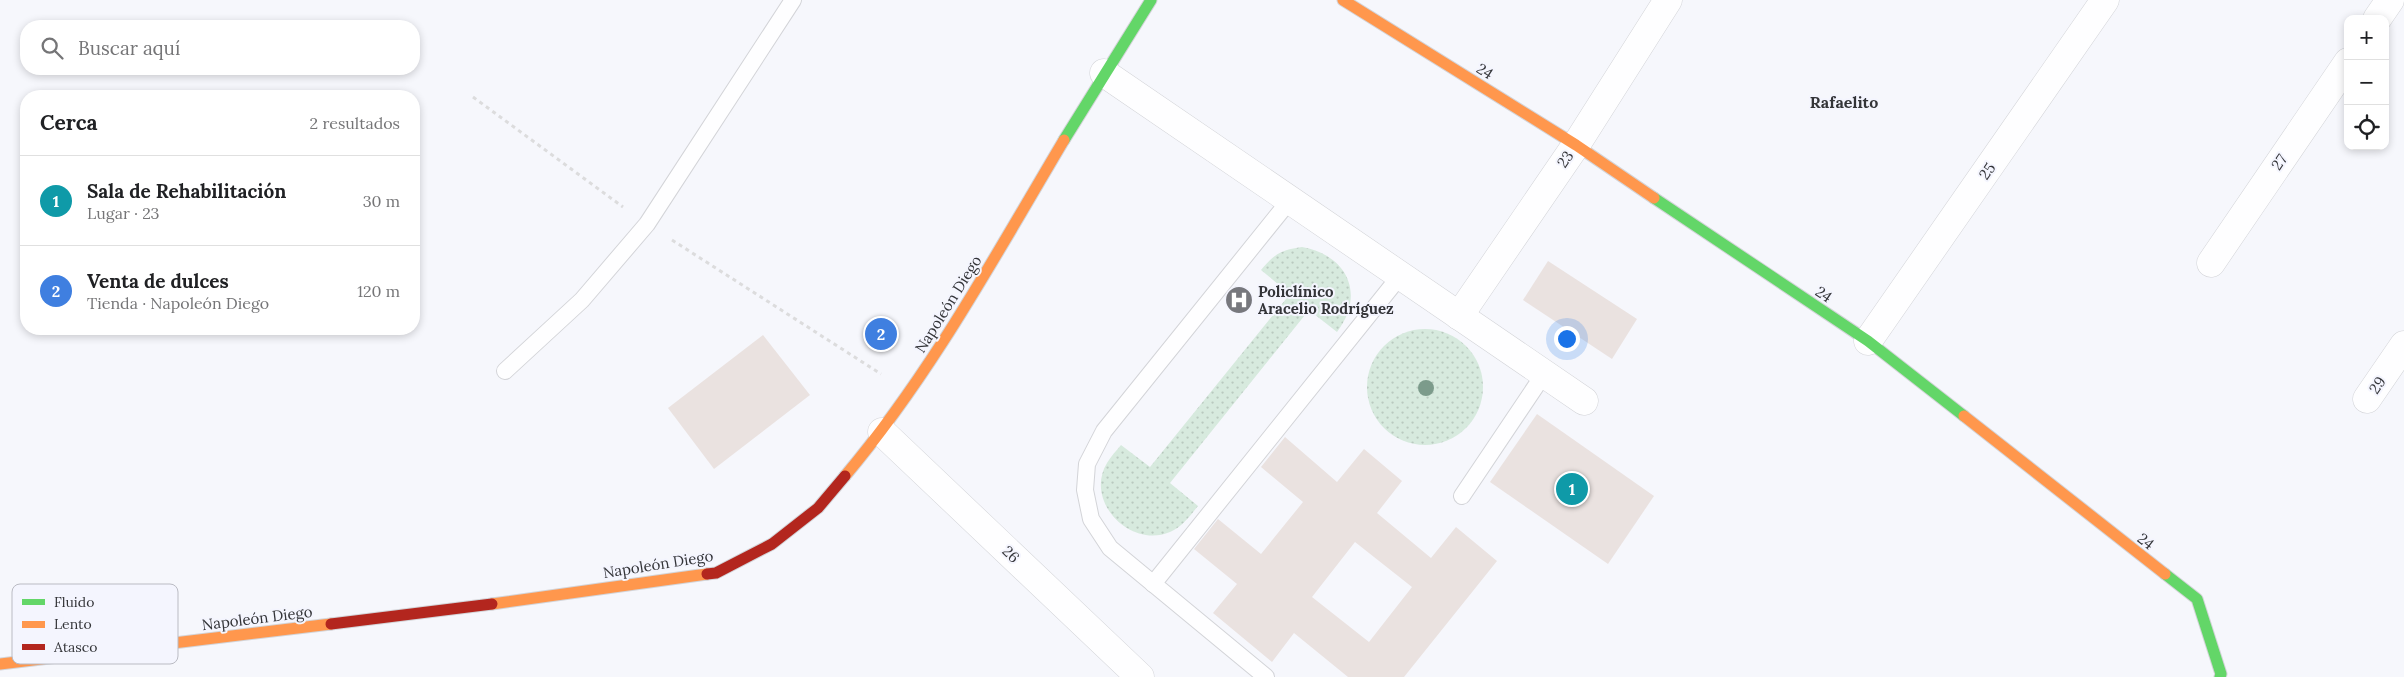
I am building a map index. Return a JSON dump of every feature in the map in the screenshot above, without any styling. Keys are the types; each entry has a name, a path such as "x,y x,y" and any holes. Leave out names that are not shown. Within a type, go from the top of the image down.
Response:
{"main road":[{"name":"Napoleón Diego","path":"178,642 474,606 716,573 772,544 818,508 882,432 942,344 1104,73 1151,0"},
{"name":"24","path":"1343,0 1576,145 1868,342 2196,599 2221,674 2220,677"}],"street":[{"name":"23","path":"1459,316 1576,145 1668,0"},
{"name":"25","path":"1868,342 2105,0"},
{"path":"2380,15 2390,0"},
{"name":"27","path":"2210,263 2344,68"},
{"path":"1104,73 1584,401"},
{"name":"29","path":"2367,399 2404,345"},
{"name":"26","path":"882,432 1140,677"}],"lane":[{"path":"505,371 582,300 647,224 793,0"},
{"path":"1266,677 1110,548 1091,519 1085,490 1086,464 1104,431 1290,200"},
{"path":"1153,584 1400,276"},
{"path":"1462,496 1544,374"}],"path":[{"path":"473,97 647,224 909,392"}],"green space":[{"path":"1302,247 1318,251 1331,258 1347,278 1351,291 1346,318 1337,332 1309,310 1170,483 1198,506 1182,524 1170,532 1155,535 1140,534 1126,528 1106,506 1101,478 1107,463 1121,445 1150,467 1290,294 1261,270 1278,254"},
{"path":"1425,329 1447,333 1466,346 1479,365 1483,387 1479,409 1466,428 1447,441 1425,445 1403,441 1384,428 1371,409 1367,387 1371,365 1384,346 1403,333"}],"building":[{"path":"1548,261 1637,319 1612,359 1523,300"},
{"path":"763,335 810,395 714,469 668,408"},
{"path":"1537,414 1654,496 1608,564 1490,482"},
{"path":"1285,437 1337,482 1364,449 1402,481 1377,513 1431,558 1456,527 1497,561 1404,677 1348,677 1294,633 1272,662 1213,613 1237,584 1194,549 1218,519 1261,554 1303,502 1261,467","holes":["1355,542 1412,587 1369,642 1312,597"]}],"traffic: fast":[{"path":"1064,140 1151,0"},
{"path":"1654,198 1868,341 1964,416"},
{"path":"2165,574 2197,599 2221,674 2220,677"}],"traffic: slow":[{"path":"1343,0 1576,145 1654,198"},
{"path":"845,476 906,397 934,355 1064,140"},
{"path":"1964,416 2165,574"},
{"path":"492,604 707,574"},
{"path":"178,642 331,624"},
{"path":"0,664 12,663"}],"traffic: jam":[{"path":"707,574 716,573 772,544 818,508 845,476"},
{"path":"331,624 492,604"}],"place":[{"name":"Policlínico Aracelio Rodríguez","path":"1239,300"},
{"name":"Venta de dulces","path":"881,334"},
{"name":"Sala de Rehabilitación","path":"1572,489"}],"district":[{"name":"Rafaelito","path":"1844,102"}]}
